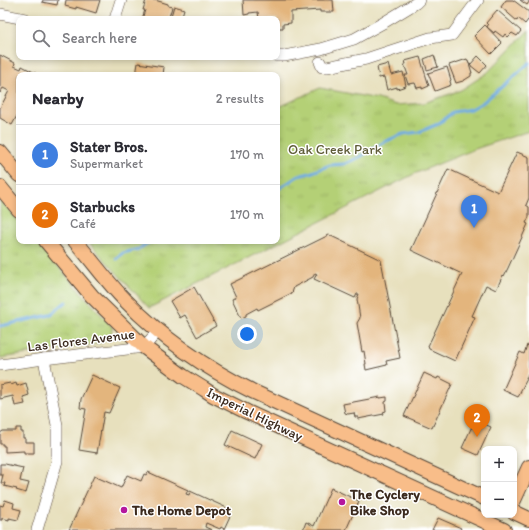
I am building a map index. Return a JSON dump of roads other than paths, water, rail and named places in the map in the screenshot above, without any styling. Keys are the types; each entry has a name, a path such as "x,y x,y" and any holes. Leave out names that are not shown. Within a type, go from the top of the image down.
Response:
{"main road":[{"path":"0,152 16,171"},
{"path":"0,187 16,206"},
{"name":"Imperial Highway","path":"49,244 92,296 144,347 183,376 213,395 502,530"},
{"name":"Imperial Highway","path":"78,244 124,299 158,331 202,362 237,384 481,497"},
{"path":"517,493 529,467"},
{"path":"517,514 529,520 525,530"},
{"path":"502,530 506,518"}],"street":[{"path":"116,16 121,0"},
{"path":"280,56 321,49 354,39 383,23 419,0"},
{"path":"320,62 322,67 327,67 366,59 430,38 452,35 478,0"},
{"path":"0,14 16,17"},
{"name":"Las Flores Avenue","path":"0,365 144,347 158,331"},
{"path":"37,530 57,461 57,425 44,359"}],"waterway":[{"path":"280,188 298,176 330,165 344,164 360,157 384,142 403,134 419,132 438,124 453,112 471,109 482,103 529,63"},
{"path":"116,259 123,253 139,249 146,244"},
{"path":"0,326 50,315 66,302"}],"place":[{"name":"Stater Bros.","path":"474,228"},
{"name":"Starbucks","path":"477,437"},
{"name":"The Cyclery Bike Shop","path":"342,502"},
{"name":"The Home Depot","path":"124,510"}],"park label":[{"name":"Oak Creek Park","path":"335,149"}]}
